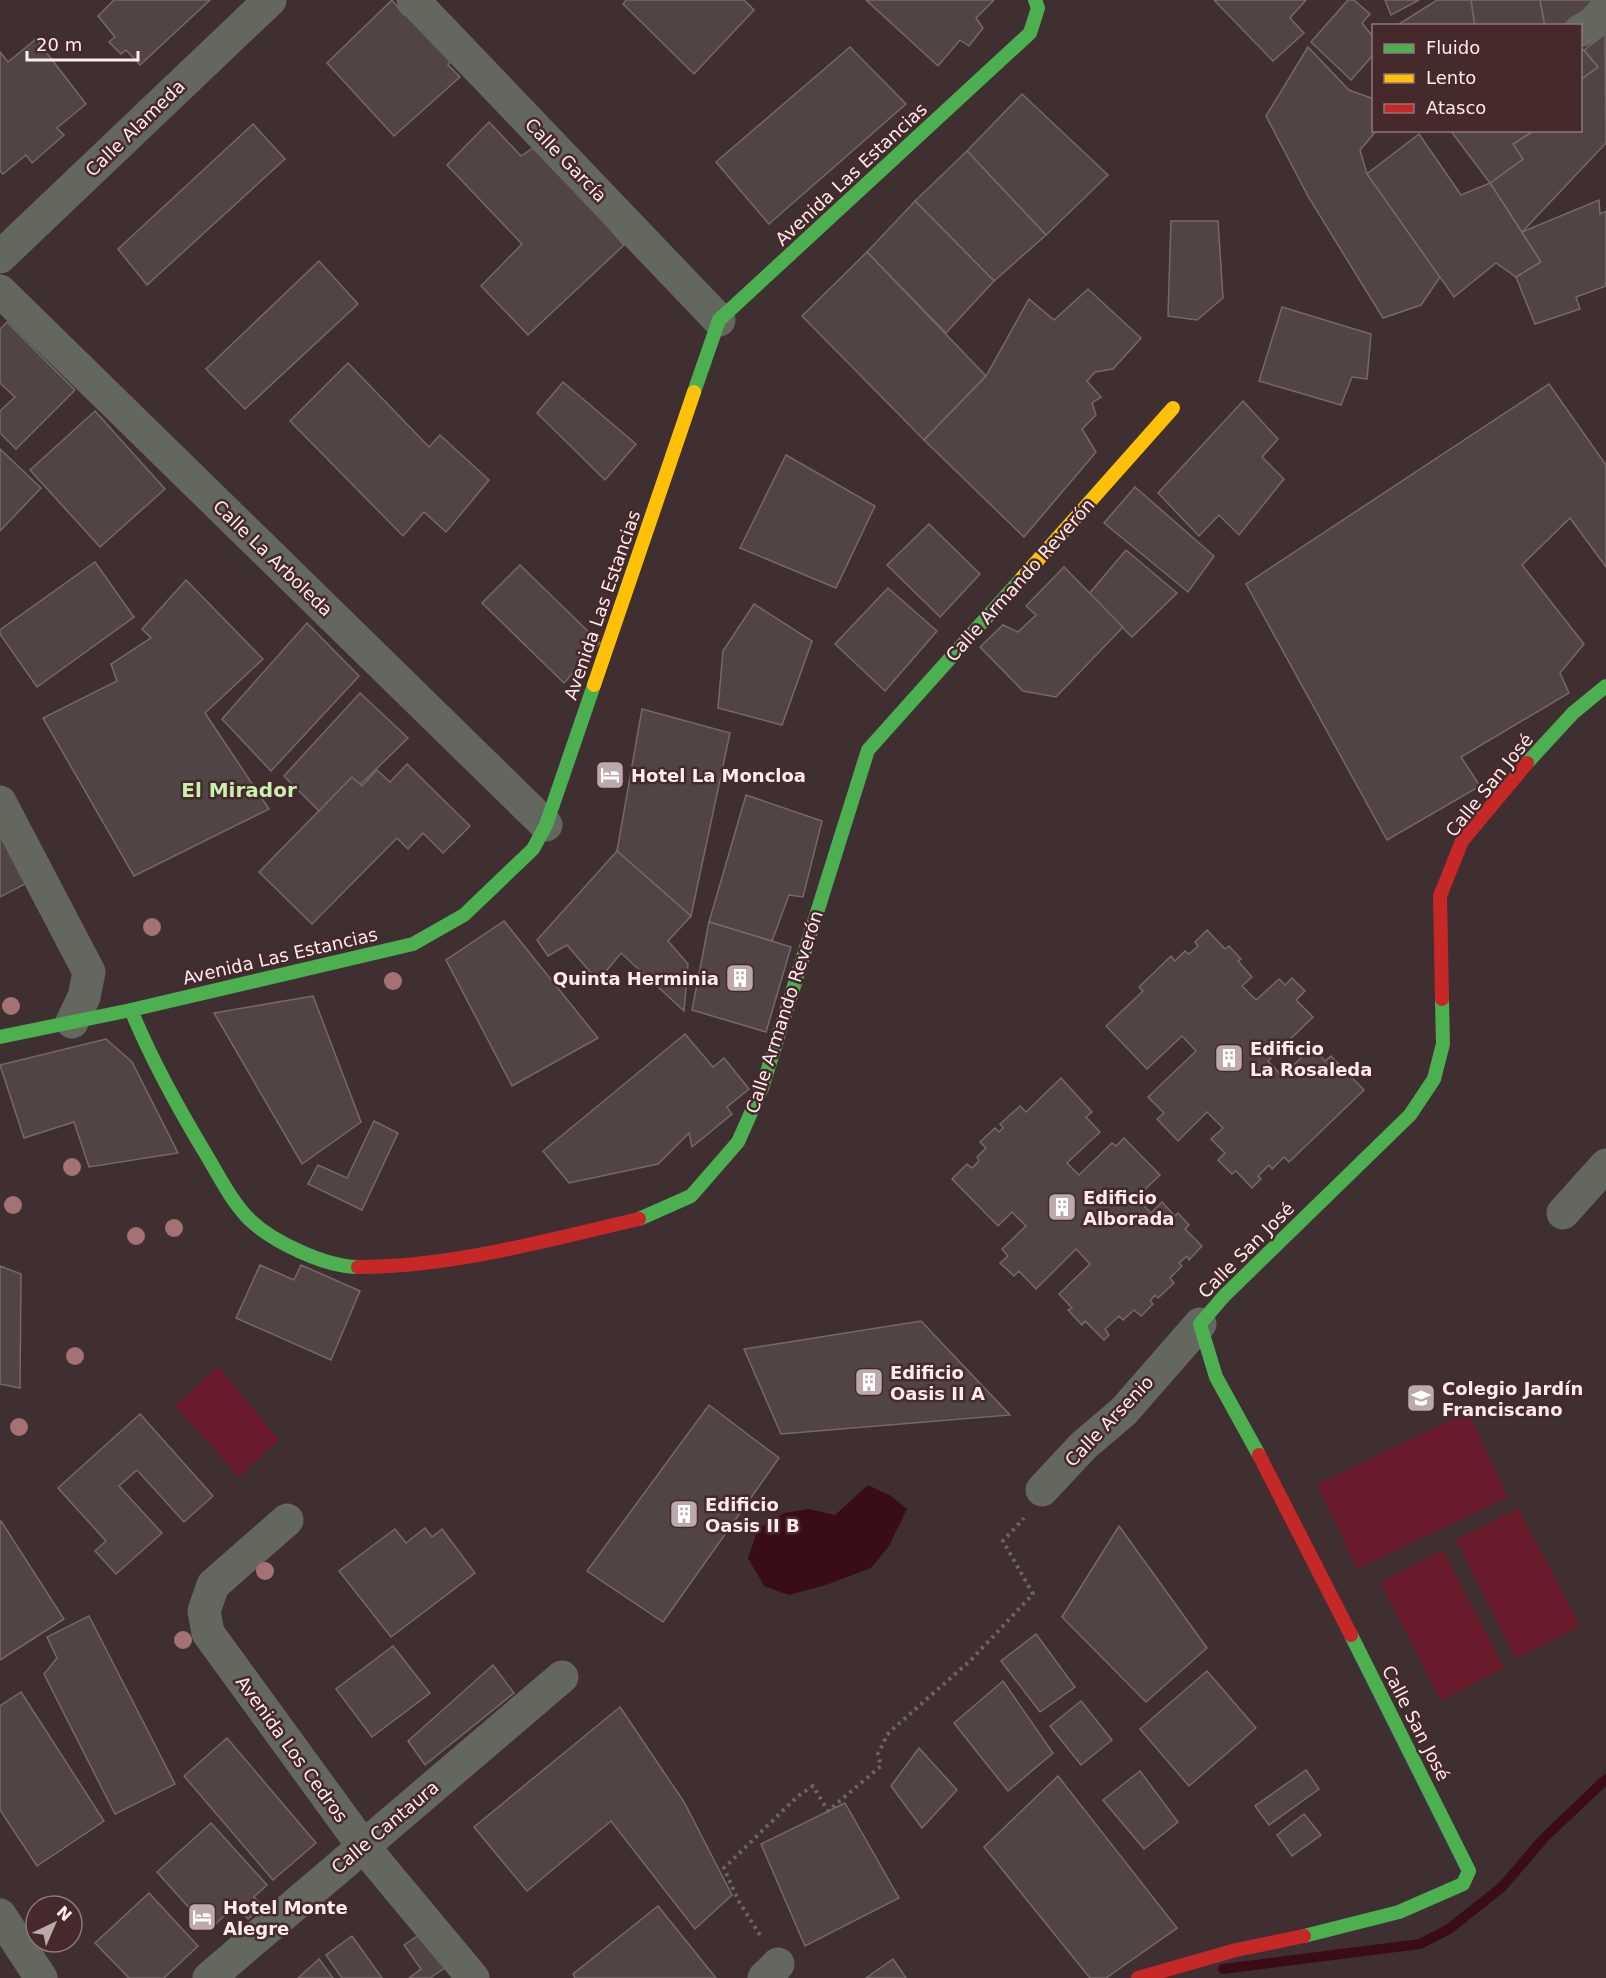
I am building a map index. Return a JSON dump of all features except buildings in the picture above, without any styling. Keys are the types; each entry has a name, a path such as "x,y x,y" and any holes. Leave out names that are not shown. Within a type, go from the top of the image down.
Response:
{"street":[{"name":"Calle Alameda","path":"0,257 270,0"},
{"name":"Calle García","path":"413,0 719,320"},
{"name":"Avenida Las Estancias","path":"0,1037 131,1010 413,944 464,915 533,849 546,825 719,320 1030,33 1037,4"},
{"path":"1582,30 1592,24 1606,9"},
{"name":"Calle La Arboleda","path":"0,291 546,825"},
{"name":"Calle Armando Reverón","path":"131,1010 150,1056 172,1099 233,1200 251,1221 278,1239 311,1256 347,1267 402,1267 466,1257 641,1219 691,1196 738,1142 762,1088 868,750 1173,408"},
{"name":"Calle San José","path":"1138,1978 1236,1950 1331,1931 1399,1912 1463,1884 1470,1870 1277,1487 1216,1377 1200,1324 1224,1296 1410,1115 1434,1079 1443,1044 1440,896 1462,841 1521,770 1573,713 1606,686"},
{"path":"0,802 89,972 84,998 72,1022"},
{"path":"1563,1213 1606,1165"},
{"name":"Calle Arsenio","path":"1042,1490 1083,1446 1124,1412 1200,1324"},
{"name":"Avenida Los Cedros","path":"287,1520 213,1585 204,1611 208,1633 363,1846 474,1978"},
{"name":"Calle Cantaura","path":"209,1978 562,1677"},
{"path":"0,1915 41,1978"}],"path":[{"path":"771,1971 724,1868 798,1796 813,1786 828,1811 881,1766 878,1754 887,1735 971,1660 1033,1594 1003,1541 1019,1525 1042,1490"}],"shaded area":[{"path":"218,1366 279,1440 239,1477 175,1406"},
{"path":"1468,1412 1508,1497 1357,1569 1317,1484"},
{"path":"868,1485 891,1496 907,1509 889,1546 871,1568 826,1585 789,1595 764,1586 748,1558 758,1529 784,1513 809,1509 835,1515"},
{"path":"1518,1508 1580,1626 1516,1659 1456,1540"},
{"path":"1443,1550 1504,1668 1441,1701 1380,1582"}],"waterway":[{"path":"1223,1969 1420,1944 1449,1929 1502,1887 1544,1838 1606,1779"}],"traffic: fast":[{"path":"694,392 719,320 1030,33 1038,8 1035,0"},
{"path":"639,1219 691,1196 738,1142 762,1088 868,750 1022,578"},
{"path":"0,1037 131,1010 413,944 464,915 533,849 546,825 594,685"},
{"path":"1527,763 1573,713 1606,686"},
{"path":"1259,1455 1216,1377 1200,1324 1224,1296 1410,1115 1434,1079 1443,1044 1442,999"},
{"path":"131,1010 176,1102 227,1189 250,1220 272,1237 301,1252 331,1263 358,1267"},
{"path":"1304,1936 1399,1912 1463,1884 1469,1871 1351,1635"}],"traffic: slow":[{"path":"594,685 694,392"},
{"path":"1022,578 1173,408"}],"traffic: jam":[{"path":"1442,999 1440,896 1462,841 1527,763"},
{"path":"358,1267 394,1266 500,1251 639,1219"},
{"path":"1259,1455 1351,1635"},
{"path":"1138,1978 1236,1950 1304,1936"}],"place":[{"name":"Hotel La Moncloa","path":"610,775"},
{"name":"Quinta Herminia","path":"740,978"},
{"name":"Edificio La Rosaleda","path":"1229,1058"},
{"name":"Edificio Alborada","path":"1062,1207"},
{"name":"Edificio Oasis II A","path":"869,1382"},
{"name":"Colegio Jardín Franciscano","path":"1421,1398"},
{"name":"Edificio Oasis II B","path":"684,1514"},
{"name":"Hotel Monte Alegre","path":"202,1917"}],"district":[{"name":"El Mirador","path":"239,790"}]}
